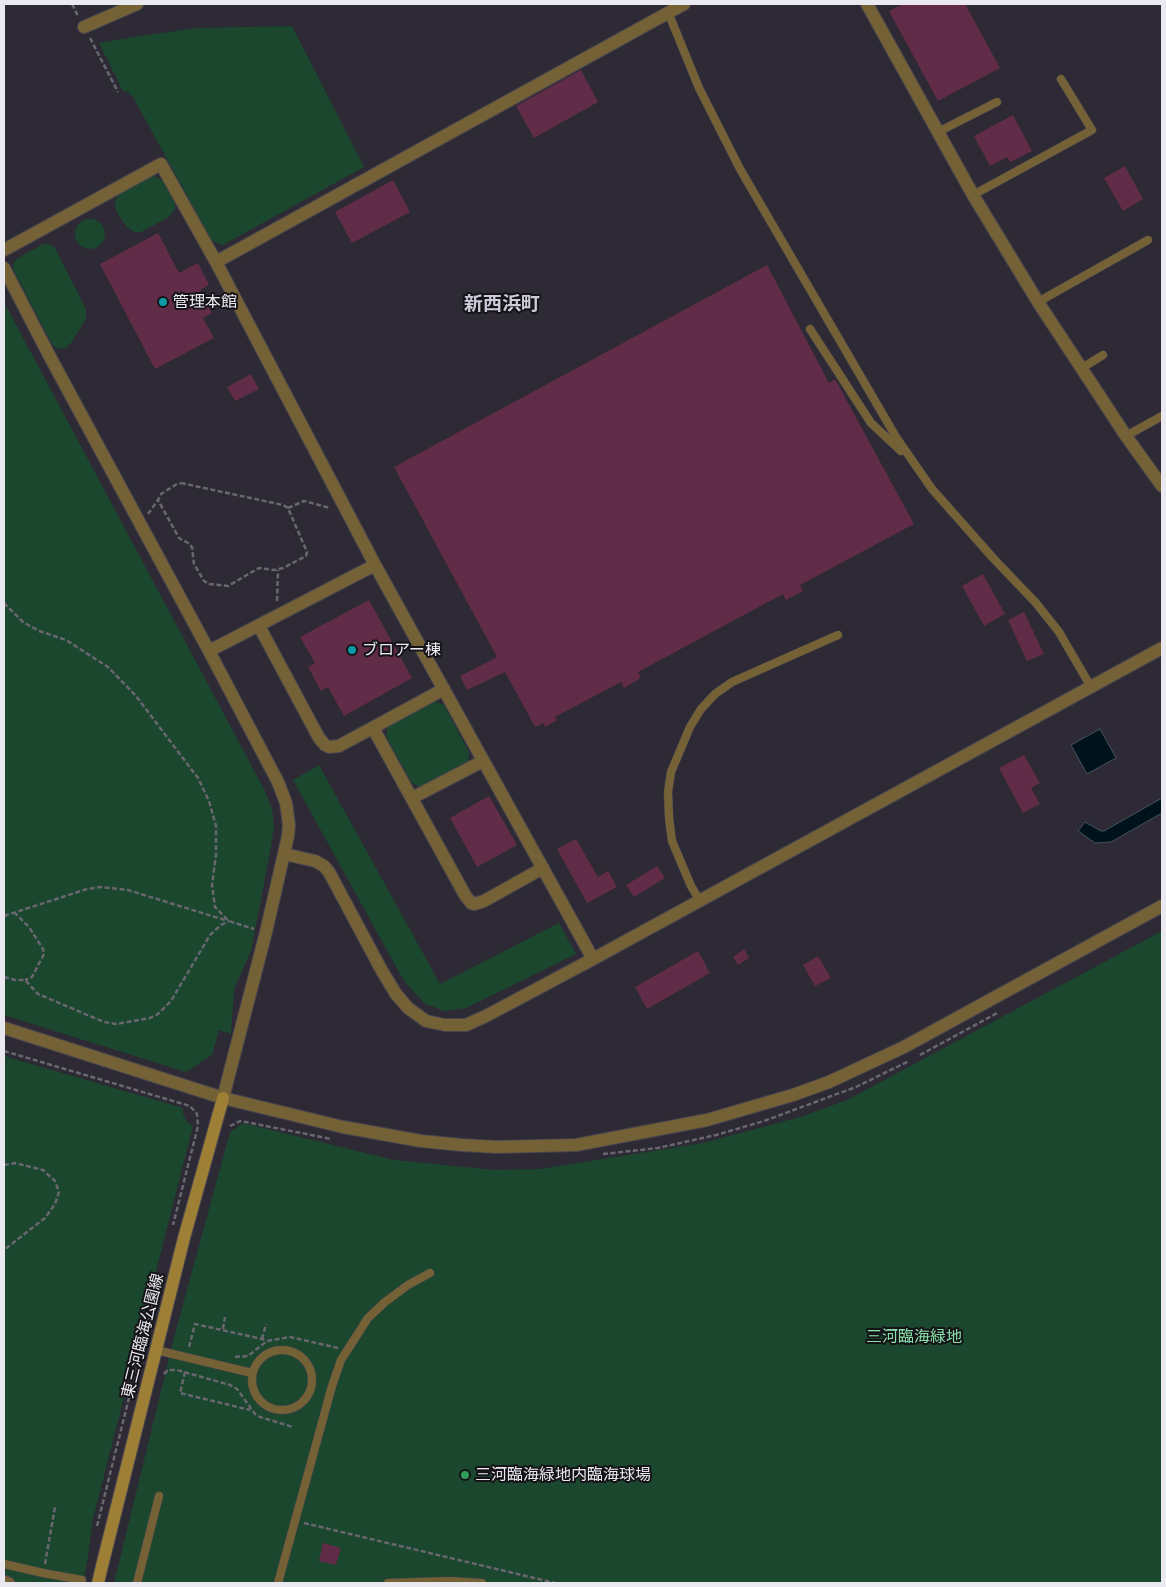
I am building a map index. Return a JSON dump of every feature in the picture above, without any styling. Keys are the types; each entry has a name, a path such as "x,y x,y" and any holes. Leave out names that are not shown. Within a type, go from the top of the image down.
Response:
{"main road":[{"name":"東三河臨海公園線","path":"98,1583 184,1238 223,1098"}],"street":[{"path":"84,27 137,4"},
{"path":"216,262 667,8 684,4"},
{"path":"870,5 973,195 1038,302 1126,436 1162,486"},
{"path":"4,250 161,164 216,262 375,565 593,959"},
{"path":"4,268 60,376 209,651 286,803 289,825 288,836 266,932 223,1098"},
{"path":"209,651 375,565"},
{"path":"259,626 319,738 325,745 333,748 374,728 444,689"},
{"path":"284,854 316,861 324,866 396,994 408,1008 426,1021 454,1026 476,1021 700,901 1162,648"},
{"path":"374,728 471,903 484,901 543,868"},
{"path":"412,798 484,761"},
{"path":"4,1028 223,1098 342,1127 422,1141 462,1145 497,1147 576,1145 707,1120 793,1095 836,1079 904,1047 1162,906"},
{"path":"4,1581 9,1583"}],"lane":[{"path":"667,8 699,88 740,169 907,455 932,488 993,558 1036,603 1059,632 1091,687"},
{"path":"973,195 1092,130 1061,79"},
{"path":"938,132 997,102"},
{"path":"1038,302 1148,240"},
{"path":"810,329 871,423 907,455"},
{"path":"1082,368 1103,355"},
{"path":"1126,436 1162,416"},
{"path":"700,901 691,886 672,841 668,792 671,772 690,727 701,709 715,694 732,682 838,635"},
{"path":"278,1583 332,1386 341,1360 368,1318 385,1302 408,1285 430,1273"},
{"path":"156,1350 252,1373"},
{"path":"281,1350 290,1351 301,1356 307,1362 312,1373 312,1386 309,1396 302,1403 288,1410 278,1410 265,1406 258,1399 252,1386 252,1373 256,1364 267,1354 281,1350"},
{"path":"137,1583 159,1496"},
{"path":"4,1564 82,1580"},
{"path":"388,1583 450,1581 482,1583"}],"path":[{"path":"72,4 118,92"},
{"path":"148,515 161,494 181,483 288,508 304,501 334,509"},
{"path":"158,500 179,538 192,547 194,564 204,581 209,584 228,586 259,568 278,570 306,556 307,552 288,508"},
{"path":"277,616 278,570"},
{"path":"4,603 24,622 66,640 108,667 136,696 198,778 209,801 216,826 212,896 215,907 229,921"},
{"path":"4,916 87,889 101,887 128,890 266,932"},
{"path":"4,977 24,980 32,977 44,954 43,949 29,927 14,912"},
{"path":"24,980 38,994 104,1022 116,1024 150,1018 158,1014 171,1001 210,935 221,925 229,921"},
{"path":"4,1051 190,1106 197,1114 198,1126 172,1229"},
{"path":"4,1165 15,1163 43,1170 55,1181 59,1192 55,1204 45,1218 4,1250"},
{"path":"138,1361 157,1286"},
{"path":"223,1329 225,1317"},
{"path":"189,1347 195,1324 223,1329 267,1342"},
{"path":"262,1339 266,1324"},
{"path":"165,1373 171,1370 185,1372 234,1387 240,1392 250,1410"},
{"path":"185,1372 180,1393 250,1410 260,1417 292,1427"},
{"path":"43,1573 55,1507"},
{"path":"295,1521 555,1583"}],"green space":[{"path":"292,26 364,167 223,245 212,241 133,97 128,92 123,91 99,43 198,28"},
{"path":"151,176 157,177 164,183 175,202 175,209 169,217 141,232 134,232 126,226 116,211 115,201 118,195"},
{"path":"90,219 101,223 105,234 101,245 90,249 79,245 75,234 79,223"},
{"path":"43,244 49,244 55,248 86,309 86,319 71,343 64,349 56,348 52,344 13,269 14,262 17,259"},
{"path":"4,302 265,791 272,809 274,826 271,847 251,951 234,989 231,1034 219,1030 212,1055 186,1072 4,1015"},
{"path":"434,701 444,705 469,752 468,763 423,788 412,783 386,736 388,726"},
{"path":"319,765 440,984 559,923 576,954 466,1008 445,1011 425,1004 404,981 293,780"},
{"name":"三河臨海緑地","path":"1162,931 1162,1583 114,1583 176,1330 230,1132 243,1123 394,1160 495,1170 540,1169 703,1143 800,1117 847,1100"},
{"path":"4,1056 183,1108 183,1114 187,1122 193,1126 93,1519 83,1583 4,1583"}],"water":[{"path":"1100,729 1116,758 1087,774 1071,745"},
{"path":"1162,798 1162,813 1111,842 1095,843 1078,831 1085,822 1104,831"}],"building":[{"path":"903,4 965,4 1000,68 938,101 889,11"},
{"path":"581,70 598,102 534,138 516,106"},
{"path":"1013,115 1032,151 1010,162 1007,157 990,166 974,136"},
{"path":"1125,166 1143,199 1123,211 1104,178"},
{"path":"393,180 410,212 352,243 335,212"},
{"name":"管理本館","path":"158,233 179,273 198,263 209,285 200,290 212,313 203,318 214,338 155,369 100,264"},
{"path":"767,265 829,383 835,379 914,524 800,585 803,591 786,600 783,594 638,672 641,678 624,688 621,682 555,717 557,720 545,727 544,723 535,727 505,672 467,690 460,676 497,657 394,467"},
{"path":"251,374 259,389 235,401 227,387"},
{"path":"983,574 1005,614 984,626 962,586"},
{"name":"ブロアー棟","path":"369,600 412,678 344,716 328,687 321,691 308,667 315,663 300,637"},
{"path":"1024,612 1044,654 1027,661 1008,620"},
{"path":"1024,755 1040,783 1031,788 1040,804 1023,813 999,768"},
{"path":"489,796 517,845 477,867 450,818"},
{"path":"576,839 598,877 608,871 617,887 587,903 557,849"},
{"path":"657,866 665,878 634,897 626,885"},
{"path":"744,949 749,958 738,965 733,957"},
{"path":"698,951 710,973 647,1009 635,987"},
{"path":"818,956 831,978 815,986 803,965"},
{"path":"323,1543 341,1548 336,1565 319,1561"}],"place":[{"name":"管理本館","path":"163,302"},
{"name":"ブロアー棟","path":"352,650"},
{"name":"三河臨海緑地内臨海球場","path":"465,1475"}],"district":[{"name":"新西浜町","path":"502,304"}]}
